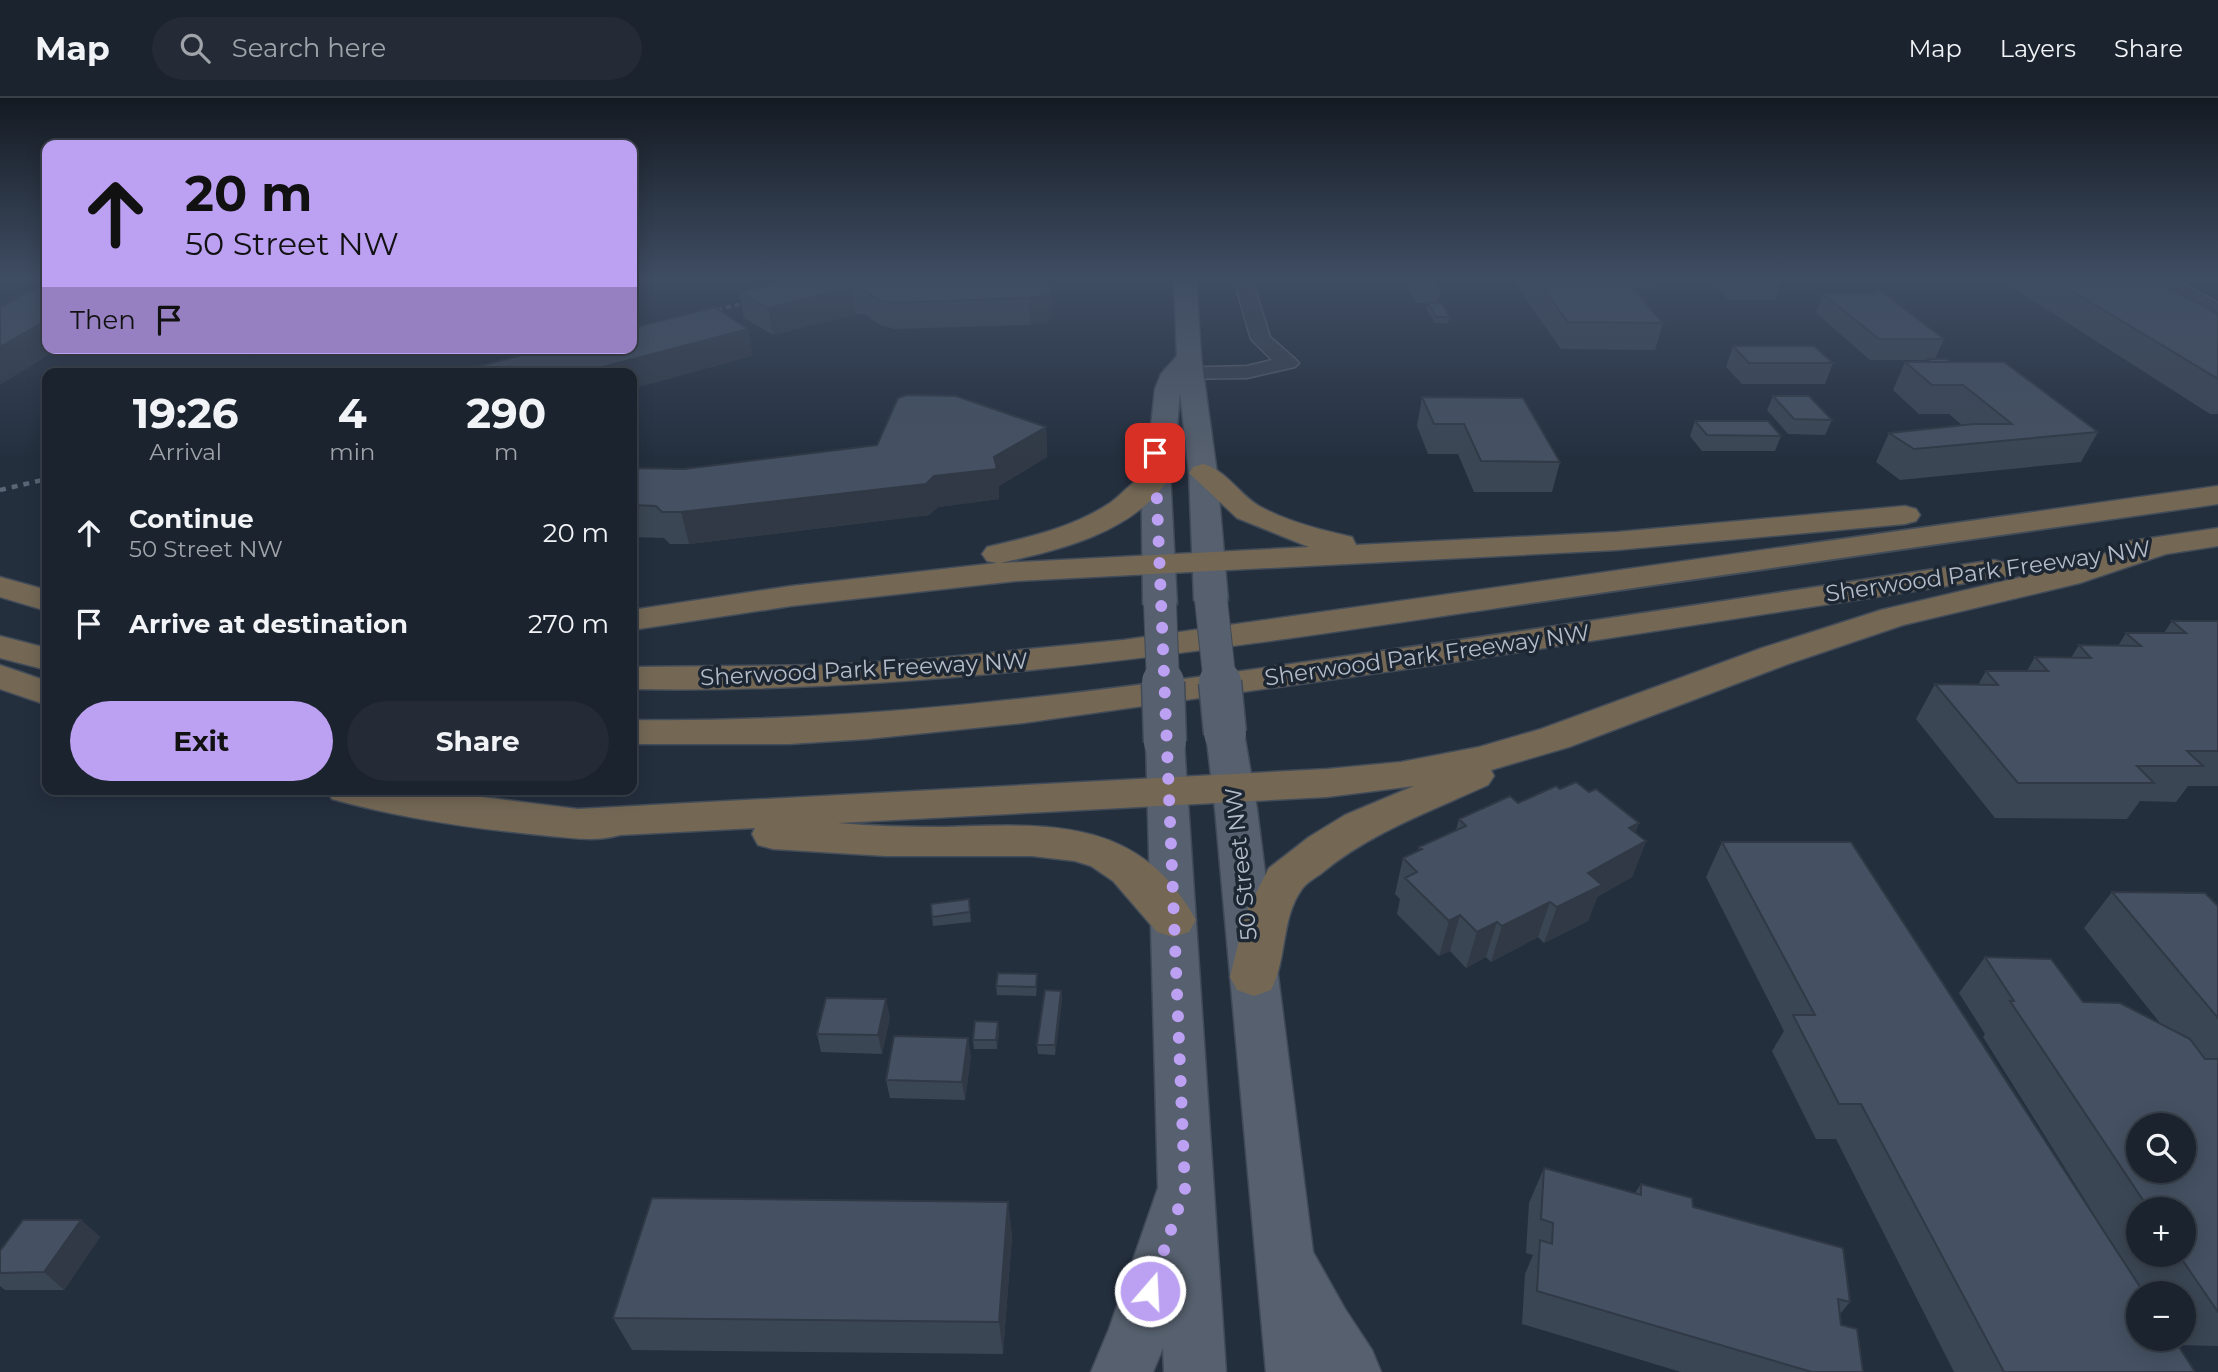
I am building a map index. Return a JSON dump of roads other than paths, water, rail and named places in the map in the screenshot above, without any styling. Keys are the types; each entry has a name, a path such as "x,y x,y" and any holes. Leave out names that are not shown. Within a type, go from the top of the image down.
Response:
{"highway":[{"path":"1203,473 1240,508 1307,537 1353,546 1419,552"},
{"path":"848,589 897,575 1052,541 1100,523 1123,509 1154,480"},
{"path":"637,619 848,589 1016,571 1617,541 2187,487 2218,488"},
{"name":"Sherwood Park Freeway NW","path":"637,678 770,678 1074,656 1262,632 2218,495"},
{"name":"Sherwood Park Freeway NW","path":"637,732 822,730 902,725 1082,705 2218,537"},
{"path":"579,823 1327,783 1401,775 1481,760 1555,738 1775,656 1894,617 2069,576 2162,545"},
{"path":"0,579 42,586"},
{"path":"0,587 42,600"},
{"path":"0,647 42,658"},
{"path":"0,676 42,692"},
{"path":"1254,977 1269,912 1285,879 1324,848 1360,825 1437,793 1555,738"},
{"path":"376,795 432,806 579,823 912,842 1059,844 1094,850 1112,859 1146,886 1173,920"}],"main road":[{"name":"50 Street NW","path":"1184,339 1184,368 1203,473 1211,600 1297,1372"},
{"name":"50 Street NW","path":"1184,368 1167,389 1164,427 1155,453 1154,480 1195,1372"},
{"path":"1122,1372 1138,1334 1185,1189"},
{"path":"1283,1252 1323,1331 1350,1372"}],"street":[{"path":"1184,368 1247,372 1288,363 1262,339"}],"railway":[{"path":"0,490 42,480"}]}
